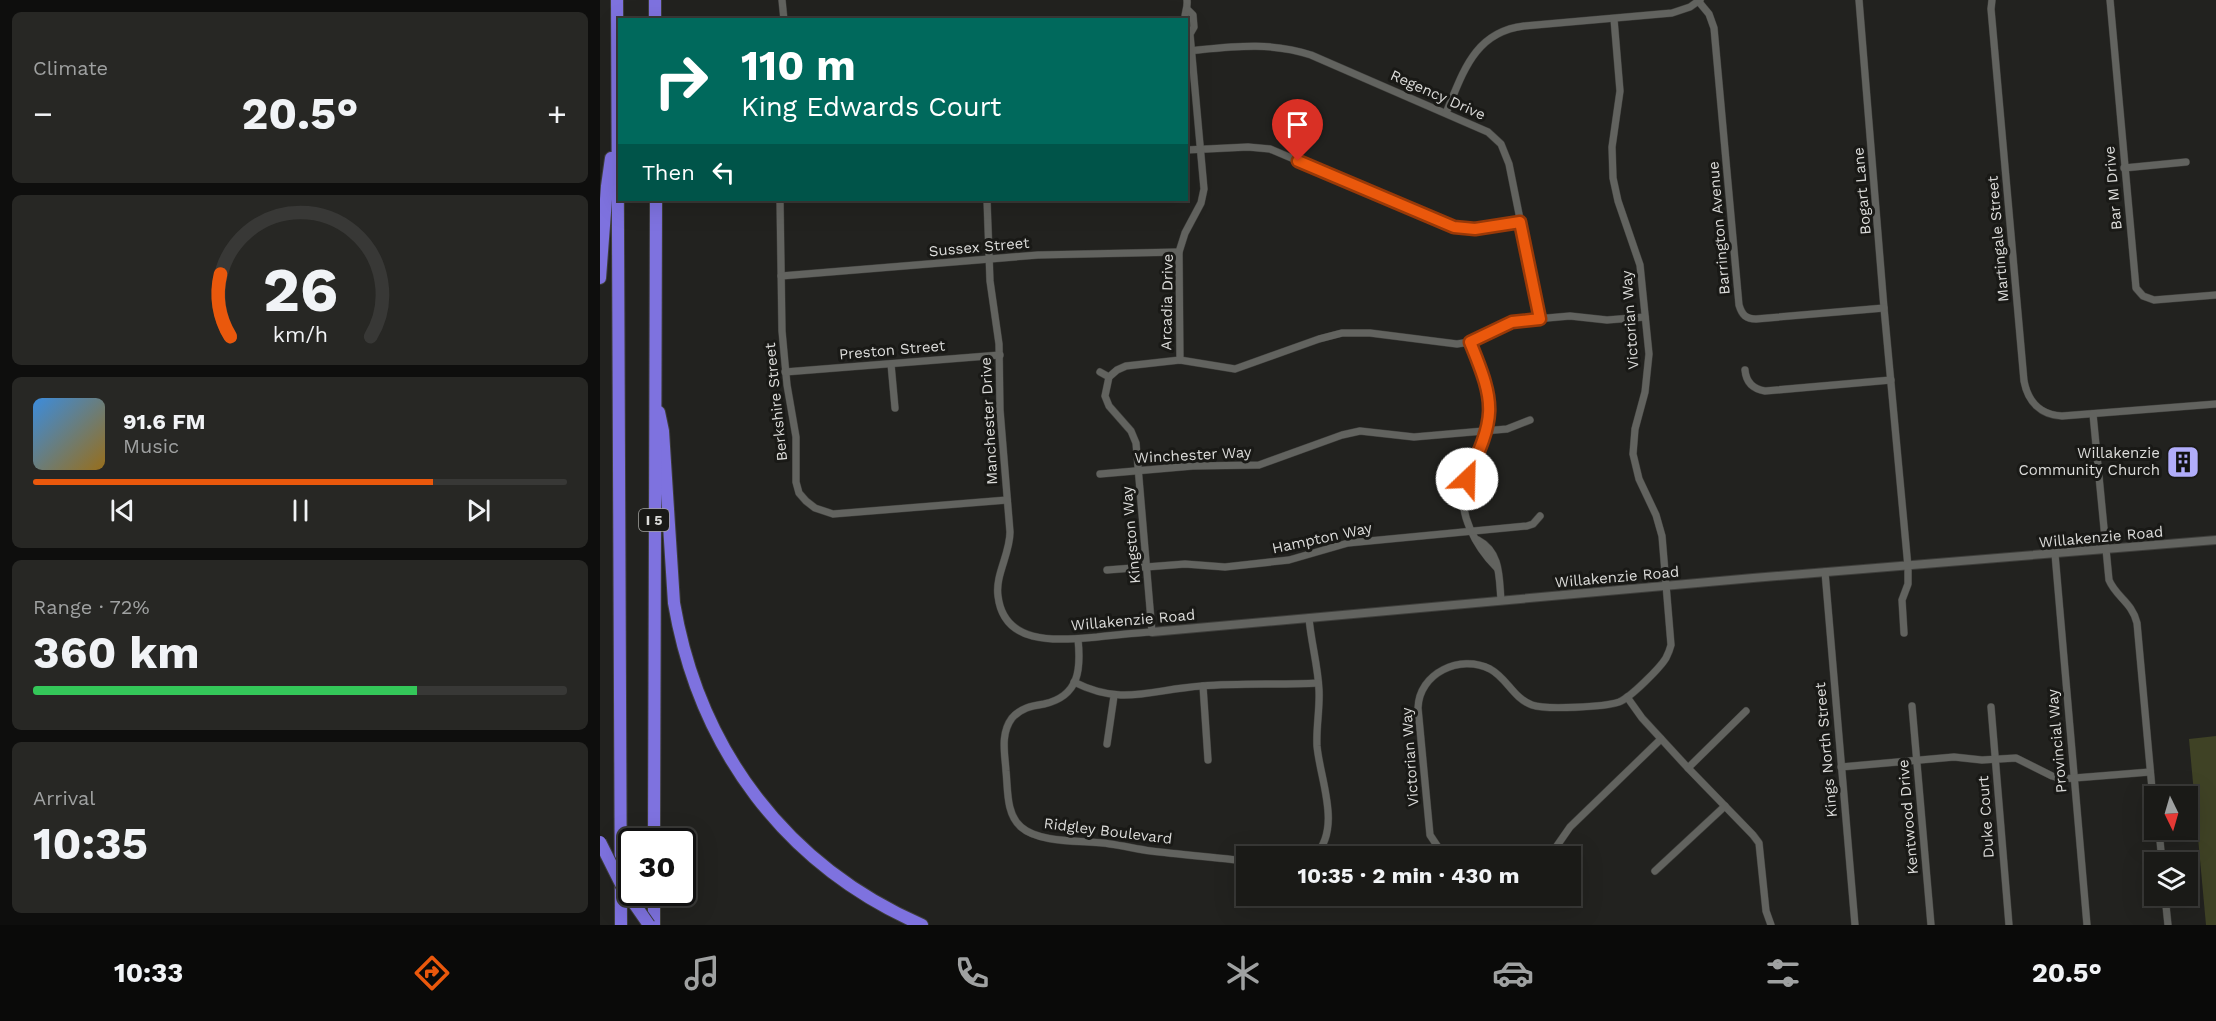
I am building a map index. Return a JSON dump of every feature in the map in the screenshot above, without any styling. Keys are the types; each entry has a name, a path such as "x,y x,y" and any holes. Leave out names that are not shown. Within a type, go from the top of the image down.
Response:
{"highway":[{"name":"I 5","path":"617,0 618,121"},
{"path":"655,0 655,18"},
{"path":"600,278 607,186 618,121"},
{"name":"I 5","path":"618,201 621,925"},
{"name":"I 5","path":"654,828 656,201"},
{"path":"656,398 663,431 674,603 682,645 695,686 713,730 760,802 787,833 828,869 873,899 922,925"},
{"path":"600,842 622,886 649,925"},
{"path":"654,906 654,925"},
{"path":"656,906 660,925"}],"street":[{"path":"782,0 784,18"},
{"name":"Arcadia Drive","path":"1180,360 1179,252 1204,195 1189,50 1188,32 1194,27 1193,15 1188,10 1187,0"},
{"name":"Bogart Lane","path":"1859,0 1908,567 1908,584 1902,597 1904,633"},
{"name":"Bar M Drive","path":"2110,0 2135,284 2138,291 2154,300 2216,295"},
{"path":"1446,113 1470,60 1484,44 1500,33 1519,27 1676,12 1699,1"},
{"name":"Barrington Avenue","path":"1699,1 1709,14 1714,28 1739,305 1745,319 1884,308"},
{"name":"Martingale Street","path":"1992,3 2025,386 2032,401 2049,414 2062,416 2216,404"},
{"name":"Arcadia Drive","path":"1184,18 1188,10"},
{"name":"Victorian Way","path":"1437,846 1430,835 1418,702 1424,686 1432,675 1443,669 1473,665 1485,667 1500,676 1518,698 1529,704 1542,707 1613,703 1627,697 1660,667 1669,651 1671,639 1660,529 1639,479 1633,454 1635,429 1649,370 1646,317 1638,258 1621,210 1613,178 1612,147 1620,91 1614,19"},
{"name":"Regency Drive","path":"1189,50 1251,45 1294,50 1311,55 1488,132 1502,144 1509,164 1540,319"},
{"path":"1188,150 1255,147 1270,149 1454,227 1475,229 1520,222"},
{"path":"2124,168 2186,162"},
{"name":"Berkshire Street","path":"780,201 786,372 796,437 797,487 802,497 815,508 828,513 840,514 1007,500"},
{"name":"Manchester Drive","path":"987,201 992,303 1000,355 1000,410 1009,548 999,580 998,597 1007,619 1022,632"},
{"name":"Sussex Street","path":"781,276 1058,254 1179,252"},
{"path":"1100,372 1108,377 1126,366 1180,360 1239,368 1324,337 1356,332 1446,343 1470,342 1512,322 1570,316 1612,320 1646,317"},
{"path":"1470,342 1488,389 1490,405 1487,431 1463,491 1465,511 1471,531 1478,540 1487,545 1496,558 1501,600"},
{"name":"Preston Street","path":"786,372 1000,355"},
{"path":"891,364 895,408"},
{"path":"1744,370 1746,379 1754,388 1771,392 1891,380"},
{"name":"Kingston Way","path":"1108,377 1105,390 1107,402 1134,435 1152,632"},
{"path":"2093,414 2110,583 2130,605 2137,623 2151,786"},
{"name":"Winchester Way","path":"1100,474 1193,466 1259,465 1342,435 1360,431 1408,438 1512,428 1530,420"},
{"name":"Hampton Way","path":"1107,570 1189,564 1225,567 1289,560 1348,543 1530,525 1540,516"},
{"name":"Willakenzie Road","path":"1022,632 1034,638 1078,639 1501,600 2216,540"},
{"name":"Provincial Way","path":"2055,554 2087,925"},
{"name":"Kings North Street","path":"1825,572 1855,925"},
{"path":"1309,618 1318,683 1317,746 1326,796 1327,823 1322,846"},
{"path":"1078,639 1080,666 1074,682 1088,689 1114,696 1140,695 1203,686 1318,683"},
{"name":"Ridgley Boulevard","path":"1074,682 1056,699 1020,711 1006,728 1004,745 1009,804 1012,815 1019,825 1040,837 1236,860"},
{"path":"1203,686 1208,760"},
{"path":"1107,744 1114,696"},
{"path":"1627,697 1642,718 1759,843 1766,911 1771,925"},
{"name":"Kentwood Drive","path":"1912,706 1931,925"},
{"name":"Duke Court","path":"1992,707 2008,925"},
{"path":"1688,768 1746,711"},
{"path":"1557,846 1570,826 1661,739"},
{"path":"1841,767 1957,756 1979,760 2020,760 2056,778 2074,779 2150,772"},
{"path":"1655,871 1725,806"},
{"path":"2166,906 2168,925"}],"green space":[{"path":"2216,736 2216,925 2206,925 2198,837 2198,786 2193,786 2189,739"}],"place":[{"name":"Willakenzie Community Church","path":"2183,462"}],"route":[{"path":"1298,161 1454,227 1482,229 1520,222 1540,319 1512,322 1470,342 1488,389 1490,414 1487,431 1467,479"}]}
